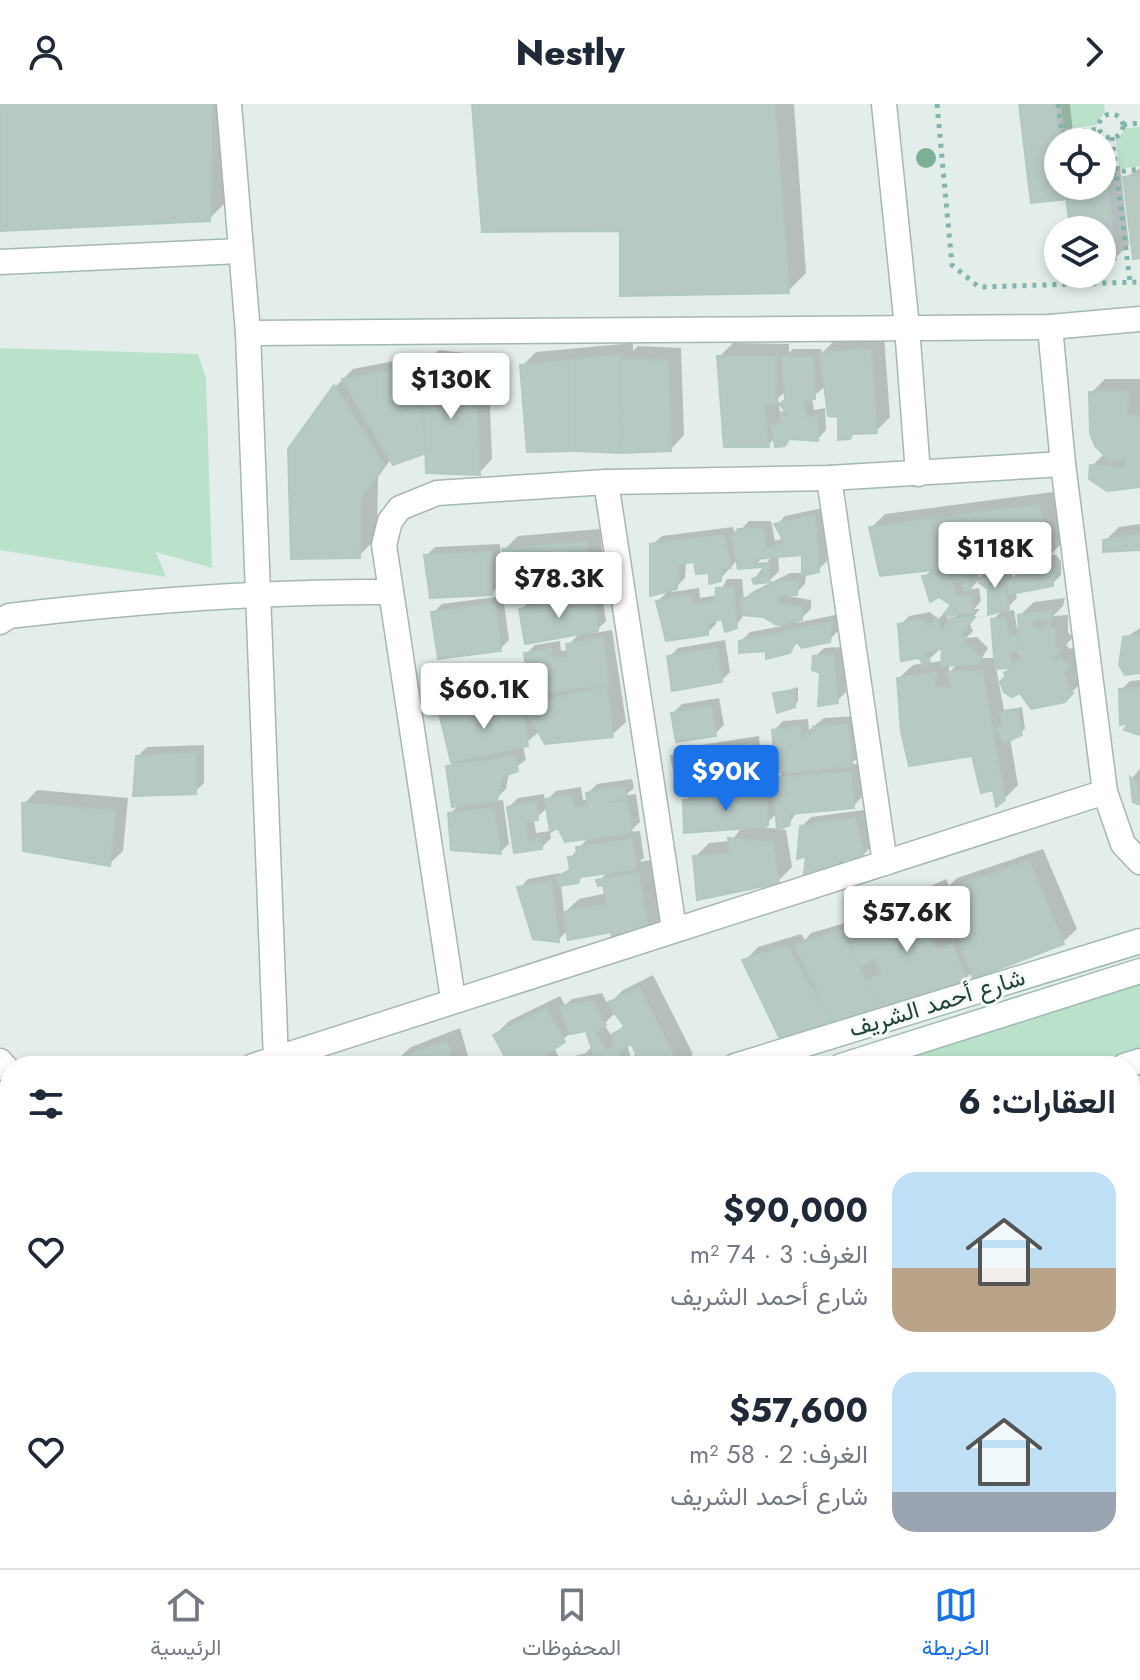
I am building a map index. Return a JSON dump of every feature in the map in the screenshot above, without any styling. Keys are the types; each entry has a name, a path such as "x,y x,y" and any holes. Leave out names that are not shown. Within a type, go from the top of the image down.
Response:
{"street":[{"path":"229,104 248,333 258,594 264,1056"},
{"path":"884,104 907,327 918,474"},
{"path":"0,262 240,251"},
{"path":"248,333 1050,327 1140,319"},
{"path":"1050,327 1063,464 1105,792 1123,844 1140,862"},
{"path":"453,999 384,545 390,521 412,500 437,493 606,482 829,478 1063,464"},
{"path":"829,478 885,863"},
{"path":"606,482 674,929"},
{"path":"0,622 9,616 114,604 258,594 391,592"},
{"path":"285,1056 453,999 1105,792"},
{"name":"شارع أحمد الشريف","path":"767,1056 1140,941"},
{"name":"شارع أحمد الشريف","path":"872,1056 1140,971"}],"path":[{"path":"937,104 952,265 979,287 1140,282"},
{"path":"1058,104 1061,128"},
{"path":"1107,104 1108,114"},
{"path":"1100,128 1101,119 1108,114 1119,116 1123,125 1120,134 1116,136"},
{"path":"1123,125 1140,123"},
{"path":"1130,282 1116,172 1140,169"}],"green space":[{"path":"1061,104 1104,104 1105,111 1096,125 1064,128"},
{"path":"1140,127 1140,166 1119,169 1116,140 1127,128"},
{"path":"0,348 198,354 206,379 212,568 156,552 166,577 0,550"},
{"path":"1140,971 1140,1056 872,1056"}],"building":[{"path":"0,104 212,104 210,221 0,231"},
{"path":"472,104 775,104 789,293 620,296 620,231 482,232"},
{"path":"1019,104 1055,104 1058,128 1044,128 1044,200 1058,200 1031,203"},
{"path":"1140,175 1140,258 1133,259 1123,177"},
{"path":"1067,200 1109,200 1111,216 1068,216"},
{"path":"871,349 877,433 852,434 850,439 838,440 838,417 828,416 820,353"},
{"path":"620,355 621,453 575,451 575,360"},
{"path":"717,356 776,357 776,404 764,405 769,447 724,447"},
{"path":"782,357 813,357 815,399 803,400 806,418 817,416 818,441 789,439 785,446 775,447 771,425 782,424 780,412 785,416 787,413 779,404 785,400"},
{"path":"622,359 668,361 671,451 621,453"},
{"path":"575,360 575,451 527,452 520,365"},
{"path":"423,363 475,370 480,475 426,473"},
{"path":"417,366 426,453 393,465 342,379"},
{"path":"334,385 384,465 361,497 360,558 291,559 288,449"},
{"path":"1128,391 1128,416 1140,416 1140,487 1107,491 1089,479 1090,465 1125,468 1126,456 1111,462 1095,446 1090,433 1089,392"},
{"path":"1039,505 1050,557 880,576 869,527"},
{"path":"815,516 819,572 802,576 802,555 755,559 755,564 769,563 770,582 754,584 752,579 764,574 763,567 738,569 732,537 738,529 763,529 766,549 785,543 774,524"},
{"path":"1140,534 1140,550 1103,552 1103,540"},
{"path":"724,535 731,568 721,568 721,581 709,584 709,573 696,574 694,562 679,564 677,589 650,596 650,544"},
{"path":"587,542 591,589 553,595 552,580 544,582 542,597 517,602 517,588 504,586 502,549"},
{"path":"492,552 492,595 430,598 424,555"},
{"path":"1046,563 1053,570 1053,586 1010,594 1007,582 1017,577 1018,565"},
{"path":"1000,568 1009,609 988,615 988,589 979,583 983,570"},
{"path":"966,573 972,590 963,590 963,581 953,582 954,593 959,598 970,595 973,612 948,616 944,614 951,605 939,597 930,602 922,576"},
{"path":"779,581 798,581 797,595 779,595 778,604 802,608 802,620 777,625 763,617 743,615 741,600"},
{"path":"733,587 737,628 725,632 722,619 708,623 708,635 666,641 656,601 691,596 692,606 715,601 716,588"},
{"path":"593,596 598,631 525,644 519,609"},
{"path":"495,604 501,651 438,659 431,612"},
{"path":"1052,611 1050,622 1036,618 1032,626 1042,631 1048,625 1055,629 1055,646 1061,652 1052,658 1056,662 1060,659 1070,667 1064,673 1069,691 1073,693 1065,702 1031,709 1020,693 1012,697 1004,692 1000,682 1006,676 1004,673 1021,660 1018,615"},
{"path":"975,617 961,633 965,641 957,646 967,645 980,657 979,664 941,666 942,649 922,652 930,661 925,667 919,658 901,661 898,624 921,620 929,627 937,618 941,635 950,618"},
{"path":"1005,618 1009,636 1017,637 1020,650 1010,652 1011,668 995,669 991,619"},
{"path":"832,622 830,642 802,648 796,641 790,653 766,659 766,651 739,653 739,641"},
{"path":"1140,635 1140,673 1125,675 1119,665 1123,637"},
{"path":"603,638 609,684 530,695 524,653 551,649 553,659 568,657 566,644"},
{"path":"717,648 722,682 672,691 667,656"},
{"path":"833,655 838,703 818,706 820,673 812,670 813,656"},
{"path":"982,671 1005,800 996,807 993,790 981,793 972,756 909,766 901,731 897,678 936,673 936,688 952,688 947,672"},
{"path":"607,687 613,737 545,744 522,705"},
{"path":"1140,688 1140,735 1124,730 1128,723 1120,725 1119,689"},
{"path":"795,690 795,707 777,713 773,693"},
{"path":"522,705 528,746 451,762 439,713"},
{"path":"711,706 716,736 676,742 671,713"},
{"path":"1018,710 1022,735 1004,743 995,729 1003,727 1000,713"},
{"path":"848,724 852,766 776,773 772,730 800,727 801,738 815,732 813,727"},
{"path":"751,744 755,790 679,793 671,756"},
{"path":"196,753 196,794 133,796 136,756"},
{"path":"515,756 518,771 502,777 497,800 452,807 446,766"},
{"path":"851,772 854,808 789,814 790,825 777,830 773,778"},
{"path":"1130,777 1137,782 1140,805 1133,802"},
{"path":"624,787 626,799 608,801 608,805 627,802 632,833 565,842 558,828 550,832 545,799 572,795 574,808 588,806 586,793"},
{"path":"766,791 768,825 684,833 683,800"},
{"path":"536,802 538,820 525,822 528,841 541,839 542,849 514,853 507,807"},
{"path":"22,803 115,811 110,866 23,851"},
{"path":"494,808 501,854 451,850 448,813"},
{"path":"855,818 864,857 838,861 841,867 803,881 806,856 797,859 800,826"},
{"path":"728,838 773,843 779,883 697,900 693,856 730,854"},
{"path":"632,839 636,869 580,877 578,883 558,886 557,877 570,870 568,857 577,856 576,847"},
{"path":"1029,861 1064,944 973,979 941,891"},
{"path":"638,873 649,934 612,941 611,932 568,940 563,912 607,904 603,885 598,886 596,880"},
{"path":"551,881 559,942 533,939 517,887"},
{"path":"932,891 948,930 930,938 938,951 952,944 967,980 880,1011 865,981 882,973 874,958 858,967 846,926 884,915 900,952 911,944 893,909"},
{"path":"841,930 880,1011 835,1028 795,946"},
{"path":"787,946 835,1028 781,1041 742,960"},
{"path":"639,988 674,1056 637,1056 631,1044 618,1051 611,1035 625,1027 607,1003"},
{"path":"592,1001 606,1025 595,1032 606,1051 616,1046 619,1056 594,1056 586,1031 570,1034 560,1007"},
{"path":"546,1009 565,1042 544,1056 505,1056 493,1035"},
{"path":"447,1041 451,1056 406,1056"}]}
